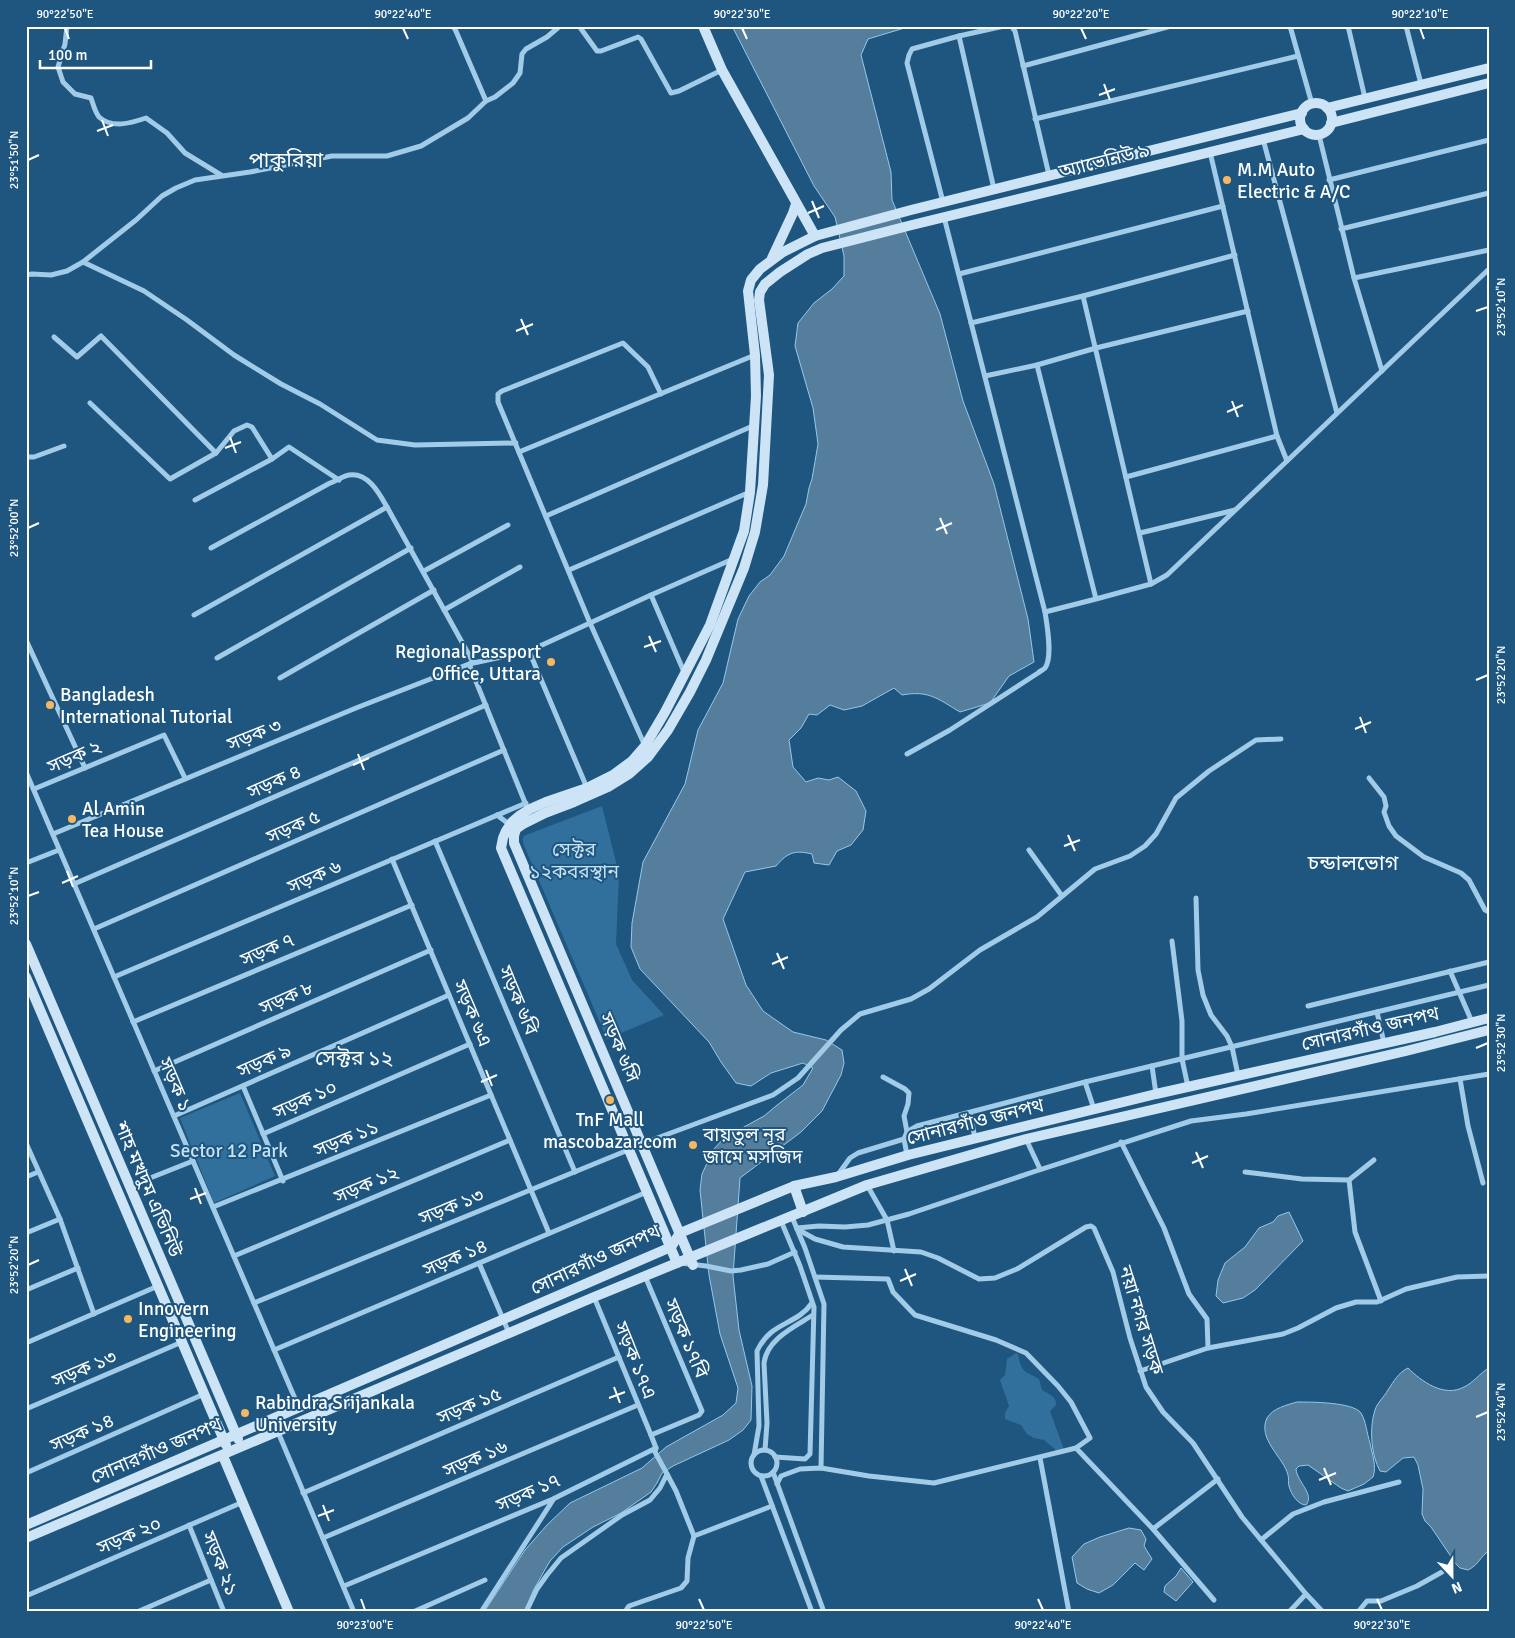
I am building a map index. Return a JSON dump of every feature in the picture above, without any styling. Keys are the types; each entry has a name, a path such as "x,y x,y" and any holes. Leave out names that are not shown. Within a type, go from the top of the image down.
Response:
{"street":[{"path":"67,26 65,44 58,66 63,82 75,94 91,98 98,116 106,122 116,124 131,123 146,118 167,133 185,153 221,176"},
{"path":"452,26 486,101"},
{"path":"26,276 32,274 51,275 67,271 83,262 136,220 162,196 195,180 250,172 332,156 387,156 421,146 468,118 486,101 495,97 517,78 520,73 522,54 526,49 547,37 560,26"},
{"path":"579,26 597,51 638,37 641,39 671,93 722,70"},
{"path":"703,26 722,70 796,204 818,235"},
{"path":"943,202 907,63 908,55 912,49 1004,26"},
{"path":"1011,26 1015,31 1049,176"},
{"path":"1023,66 1171,26"},
{"path":"1290,26 1312,104 1320,104 1330,112 1331,123 1327,131 1319,135 1311,134 1304,130 1300,122 1302,113"},
{"path":"1348,26 1365,98"},
{"path":"1406,26 1421,84"},
{"path":"959,36 994,190"},
{"path":"1035,119 1298,56"},
{"path":"1327,108 1489,68"},
{"path":"1331,123 1489,83"},
{"name":"অ্যাভেনিউ ৯","path":"770,261 790,248 818,235 911,210 1302,113 1307,106 1312,104"},
{"name":"অ্যাভেনিউ ৯","path":"511,834 533,818 589,796 629,774 648,757 668,730 690,692 724,618 744,568 754,532 763,484 769,375 759,307 760,292 765,284 808,254 822,248 912,224 1304,130"},
{"path":"1319,135 1354,278 1382,371"},
{"path":"1263,139 1337,413"},
{"path":"1329,180 1489,140"},
{"path":"1210,152 1278,436 1287,461"},
{"path":"1341,229 1489,194"},
{"path":"497,815 511,834 527,806 587,788 613,775 632,761 645,746 685,675 710,624 744,531 750,492 755,424 755,355 748,291 751,280 770,261 796,204"},
{"path":"907,754 986,708 1045,667 1048,661 1045,612 985,376 959,274 939,218 932,205"},
{"path":"959,274 1223,206"},
{"path":"1354,278 1489,250"},
{"path":"971,323 1083,296 1235,255"},
{"path":"83,262 144,291 234,355 281,384 320,404 377,440 415,445 516,444"},
{"path":"1046,402 1096,598 1152,584 1167,575 1489,269"},
{"path":"1083,296 1152,584"},
{"path":"985,376 1248,310"},
{"path":"54,337 77,357 101,336 216,453"},
{"path":"645,746 590,623 498,402 498,394 623,343 648,367 661,394"},
{"path":"519,452 755,355"},
{"path":"1037,364 1096,599 1045,612"},
{"path":"90,403 170,480 216,453 234,431 247,426 252,427 272,459"},
{"path":"546,516 755,424"},
{"path":"1126,477 1278,436"},
{"path":"26,457 34,457 64,446"},
{"path":"195,500 272,459 290,447 339,480"},
{"path":"211,548 348,475 360,476 375,487 424,571 471,663 527,806"},
{"path":"569,570 750,492"},
{"path":"194,615 388,507"},
{"path":"1140,533 1236,510"},
{"path":"424,571 508,525"},
{"path":"217,658 411,548"},
{"name":"সড়ক ৩","path":"53,834 356,708 471,663 529,650 735,558"},
{"path":"444,610 520,567"},
{"path":"280,678 434,590"},
{"path":"651,595 685,675"},
{"path":"26,640 85,768"},
{"path":"529,650 587,788"},
{"name":"সড়ক ৪","path":"74,884 486,705"},
{"name":"সড়ক ২","path":"34,789 164,734 185,778"},
{"name":"সড়ক ১৩","path":"254,1302 642,1144 773,1095 798,1078 840,1030 860,1014 911,999 929,989 965,960 1037,917 1095,869 1130,856 1144,846 1156,834 1176,798 1210,771 1256,740 1281,739"},
{"name":"সড়ক ৫","path":"94,929 504,750"},
{"name":"সড়ক ১","path":"26,772 299,1408"},
{"path":"1369,778 1384,797 1386,806 1384,812 1389,826 1396,836 1424,857 1461,873 1469,880 1484,910 1489,912"},
{"name":"সড়ক ৬","path":"114,977 497,815 527,806"},
{"name":"সড়ক ৬সি","path":"511,834 501,848 677,1263"},
{"name":"সড়ক ৬সি","path":"511,834 692,1261"},
{"name":"সড়ক ৬বি","path":"435,841 575,1172"},
{"path":"26,863 60,850"},
{"path":"1029,850 1062,896"},
{"name":"সড়ক ৬এ","path":"392,859 549,1233"},
{"path":"1196,898 1198,970 1204,996 1211,1015 1227,1036 1232,1047 1238,1076"},
{"name":"সড়ক ৭","path":"133,1022 412,904"},
{"path":"542,942 554,937"},
{"path":"1172,941 1182,1021 1182,1059 1188,1087"},
{"name":"শাহ মখদুম এভিনিউ","path":"26,944 242,1448"},
{"name":"সড়ক ৮","path":"154,1071 430,950"},
{"path":"1308,1006 1489,962"},
{"path":"1450,970 1472,1022"},
{"name":"শাহ মখদুম এভিনিউ","path":"26,977 205,1394 224,1440 226,1454 243,1502 289,1612"},
{"path":"907,1132 917,1126 1085,1082 1489,985"},
{"name":"সড়ক ৯","path":"174,1116 450,995"},
{"path":"1377,1012 1384,1043"},
{"path":"46,1023 58,1018"},
{"name":"সোনারগাঁও জনপথ","path":"26,1525 671,1248 680,1233 794,1186 836,1177 908,1155 1156,1094 1489,1018"},
{"name":"সোনারগাঁও জনপথ","path":"26,1538 242,1448 594,1297 677,1263 692,1261 701,1253 867,1185 1026,1138 1406,1051 1489,1030"},
{"name":"সড়ক ১০","path":"263,1134 470,1044"},
{"path":"1152,1066 1156,1094"},
{"path":"796,1229 819,1226 845,1227 868,1225 910,1214 1120,1142 1191,1120 1246,1114 1489,1074"},
{"path":"883,1077 909,1092 904,1116 907,1132 904,1139 908,1155"},
{"path":"1460,1079 1468,1126 1483,1184"},
{"path":"1085,1082 1094,1110"},
{"path":"243,1086 283,1180"},
{"name":"সড়ক ১১","path":"213,1207 491,1095"},
{"path":"970,1113 976,1138"},
{"path":"1026,1138 1040,1169"},
{"path":"836,1177 850,1158 858,1153 904,1139"},
{"name":"সড়ক ১২","path":"234,1256 510,1140"},
{"path":"1120,1142 1164,1228 1189,1294 1207,1319 1208,1348"},
{"path":"26,1143 60,1219 94,1314"},
{"path":"1245,1172 1302,1179 1349,1180 1374,1160"},
{"path":"130,1186 193,1161"},
{"path":"26,1177 38,1172"},
{"path":"1349,1180 1355,1232 1381,1301"},
{"path":"867,1185 886,1220 894,1251"},
{"path":"794,1186 804,1212"},
{"name":"সড়ক ১৪","path":"274,1350 647,1192"},
{"path":"122,1202 134,1197"},
{"path":"792,1217 824,1304 821,1468"},
{"path":"26,1233 60,1219"},
{"path":"775,1457 804,1459 810,1454 812,1303 795,1252 781,1221"},
{"name":"নয়া নগর সড়ক","path":"796,1229 815,1239 843,1247 921,1252 938,1258 978,1279 995,1278 1017,1269 1086,1227 1091,1226 1094,1228 1113,1272 1130,1338 1146,1387 1162,1412 1193,1443 1242,1517 1323,1612"},
{"path":"692,1261 730,1271 768,1264 795,1252"},
{"path":"479,1262 509,1333"},
{"path":"26,1290 78,1268"},
{"name":"সড়ক ১৭বি","path":"645,1276 702,1411 700,1415 652,1435"},
{"path":"1140,1371 1208,1348 1283,1334 1336,1308 1356,1302 1377,1302 1406,1289 1457,1277 1489,1276"},
{"path":"777,1484 781,1476 800,1469 821,1468 869,1476 934,1483 1076,1448 1090,1438 1070,1402 1058,1386 1026,1353 996,1340 915,1315 893,1292 888,1279 815,1277"},
{"path":"26,1343 158,1286"},
{"name":"সড়ক ১৭এ","path":"594,1297 652,1435"},
{"path":"812,1303 807,1311 773,1330 761,1342 757,1351 759,1426 752,1459 752,1467 761,1476 812,1612"},
{"path":"172,1318 183,1314"},
{"path":"765,1450 767,1423 764,1363 766,1354 769,1347 781,1336 813,1315"},
{"name":"সড়ক ১৩","path":"26,1409 182,1342"},
{"name":"সড়ক ১৫","path":"303,1492 618,1357"},
{"name":"সড়ক ১৪","path":"26,1473 205,1394"},
{"name":"সড়ক ১৬","path":"323,1538 638,1405"},
{"path":"278,1432 354,1612"},
{"path":"625,1612 629,1606 681,1588 684,1585 687,1581 688,1558 694,1536 676,1491 655,1450 652,1435"},
{"path":"1076,1448 1153,1529 1214,1600"},
{"name":"সড়ক ১৭","path":"344,1586 553,1499 655,1450"},
{"path":"754,1455 765,1450 775,1457 777,1465 773,1472 761,1476"},
{"path":"1040,1458 1069,1612"},
{"path":"773,1472 824,1612"},
{"path":"526,1612 546,1575 561,1558 622,1515 650,1500 660,1488 667,1473"},
{"path":"1153,1529 1218,1479"},
{"path":"1261,1540 1293,1514 1324,1502 1399,1482"},
{"path":"124,1483 130,1495"},
{"path":"480,1612 553,1499"},
{"name":"সড়ক ২০","path":"26,1596 243,1502"},
{"path":"694,1536 772,1506"},
{"name":"সড়ক ২১","path":"190,1526 224,1612"},
{"path":"1358,1612 1367,1601 1381,1601 1417,1586 1442,1572"},
{"path":"137,1612 211,1580"},
{"path":"413,1612 485,1580"},
{"path":"1289,1612 1306,1594"}],"green space":[{"name":"সেক্টর ১২কবরস্থান","path":"602,806 619,874 616,944 632,980 664,1015 607,1039 523,843 523,837 526,835"},
{"name":"Sector 12 Park","path":"240,1093 275,1176 214,1203 180,1118"},
{"path":"1016,1353 1024,1370 1039,1379 1042,1390 1052,1396 1056,1402 1056,1405 1050,1411 1063,1449 1057,1451 1044,1440 1027,1434 1021,1425 1005,1419 1005,1413 1009,1406 1000,1380 1005,1375 1007,1359"}],"shaded area":[{"path":"732,26 911,26 868,39 861,55 891,172 892,200 940,314 963,401 994,484 1028,619 1034,662 1009,676 990,703 960,712 933,697 919,694 902,695 894,688 862,706 844,710 830,705 817,715 809,714 801,728 789,740 793,767 806,782 818,778 829,780 838,777 856,791 866,811 863,830 851,845 837,851 829,865 814,863 812,854 796,852 788,855 776,866 745,872 723,919 746,985 763,1011 793,1032 826,1040 842,1050 844,1063 841,1075 822,1111 801,1132 740,1178 733,1276 739,1330 752,1386 751,1420 743,1430 729,1440 662,1473 651,1492 621,1513 593,1527 563,1547 550,1561 534,1589 524,1612 484,1612 525,1550 570,1503 642,1468 666,1447 723,1415 736,1403 738,1388 720,1334 709,1275 700,1190 702,1174 713,1150 724,1138 764,1116 803,1085 813,1068 803,1063 771,1073 751,1086 736,1083 709,1042 640,969 631,947 632,923 643,862 685,784 698,730 723,683 738,619 749,596 760,582 770,575 784,556 806,504 818,444 813,408 795,346 798,323 814,303 832,289 844,276 844,256 835,217 814,186"},
{"path":"1289,1212 1303,1241 1255,1290 1243,1298 1223,1303 1216,1296 1218,1280 1225,1263 1245,1247 1259,1228 1273,1222 1278,1216"},
{"path":"1408,1368 1426,1383 1441,1389 1456,1390 1467,1385 1489,1368 1489,1551 1468,1570 1460,1568 1456,1564 1425,1521 1422,1514 1423,1489 1418,1465 1414,1457 1403,1458 1386,1472 1380,1471 1377,1465 1372,1433 1375,1410 1396,1378"},
{"path":"1297,1402 1341,1405 1357,1409 1363,1416 1374,1460 1373,1477 1364,1484 1348,1491 1308,1465 1299,1466 1296,1469 1297,1474 1307,1492 1308,1501 1306,1505 1303,1505 1298,1501 1290,1489 1286,1469 1268,1441 1265,1426 1267,1418 1273,1412 1280,1407"},
{"path":"1129,1528 1141,1530 1146,1539 1144,1546 1152,1559 1144,1570 1135,1563 1113,1585 1099,1593 1077,1583 1072,1557 1084,1544"},
{"path":"1181,1568 1193,1582 1176,1601 1164,1592 1165,1586 1176,1576"}],"place":[{"name":"M.M Auto Electric & A/C","path":"1227,180"},
{"name":"Regional Passport Office, Uttara","path":"551,662"},
{"name":"Bangladesh International Tutorial","path":"50,705"},
{"name":"Al Amin Tea House","path":"72,819"},
{"name":"TnF Mall mascobazar.com","path":"610,1100"},
{"name":"বায়তুল নূর জামে মসজিদ","path":"693,1145"},
{"name":"Innovern Engineering","path":"128,1319"},
{"name":"Rabindra Srijankala University","path":"245,1413"}],"district":[{"name":"পাকুরিয়া","path":"286,160"},
{"name":"চন্ডালভোগ","path":"1353,863"},
{"name":"সেক্টর ১২","path":"354,1058"}]}
